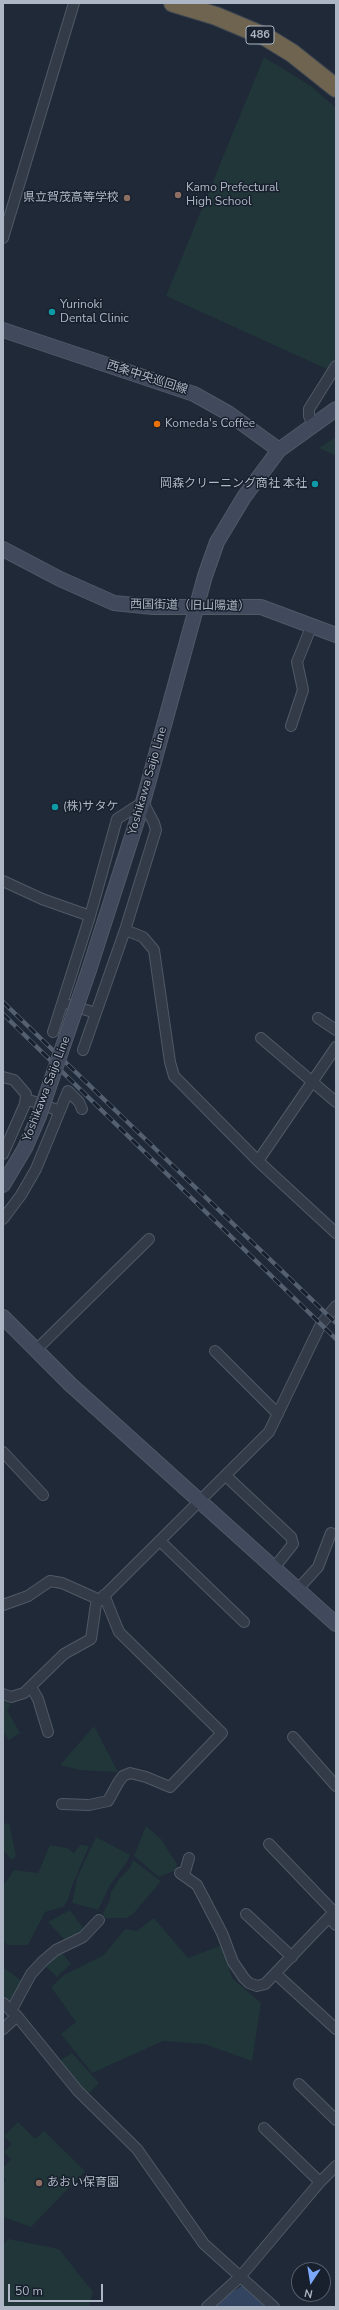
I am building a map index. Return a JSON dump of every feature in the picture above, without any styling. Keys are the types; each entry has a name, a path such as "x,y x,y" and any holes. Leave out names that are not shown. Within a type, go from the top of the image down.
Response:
{"highway":[{"name":"486","path":"174,3 216,16 266,37 292,53 336,88"}],"street":[{"path":"3,238 74,3"},
{"name":"西条中央巡回線","path":"3,330 194,394 228,413 279,450"},
{"path":"313,425 309,416 309,409 336,366"},
{"name":"Yoshikawa Saijo Line","path":"3,1185 24,1148 43,1105 89,970 143,802 197,607 218,542 244,497 279,450 336,409"},
{"name":"西国街道（旧山陽道）","path":"3,549 114,603 153,607 261,607 336,635"},
{"path":"291,726 303,690 297,662 312,625"},
{"path":"53,1032 90,916 117,819 143,802 156,830 125,930 83,1050"},
{"path":"3,881 42,900 90,916"},
{"path":"125,930 143,937 154,950 170,1062 174,1076 258,1161 336,1233"},
{"path":"63,1002 96,1013"},
{"path":"318,1018 336,1030"},
{"path":"260,1038 314,1081 336,1102"},
{"path":"258,1161 336,1047"},
{"path":"3,1077 14,1080 26,1094 26,1099 3,1154"},
{"path":"3,1219 21,1195 36,1169 68,1092 79,1102 82,1109"},
{"path":"26,1099 60,1111"},
{"path":"36,1350 149,1239"},
{"path":"3,1694 10,1697 24,1693 64,1654 90,1639 96,1604 269,1432 321,1324 336,1306"},
{"path":"3,1317 71,1385 336,1624"},
{"path":"215,1351 278,1414"},
{"path":"3,1452 43,1495"},
{"path":"226,1476 291,1536 293,1544 274,1568"},
{"path":"298,1589 318,1567 331,1533"},
{"path":"160,1541 244,1622"},
{"path":"3,1605 28,1596 50,1581 62,1583 102,1598 118,1632 222,1733 170,1787 130,1772 123,1776 108,1802 89,1805 62,1804"},
{"path":"31,1687 38,1699 48,1732"},
{"path":"293,1737 336,1786"},
{"path":"189,1858 182,1874 197,1885 222,1933 233,1962 249,1983 257,1986 265,1984 276,1974 334,1916 269,1844"},
{"path":"246,1914 292,1957"},
{"path":"3,2029 14,2014 31,1974 56,1950 83,1937 99,1920"},
{"path":"276,1974 336,2029"},
{"path":"3,2003 14,2014 78,2091 137,2149 204,2244 274,2307"},
{"path":"299,2084 336,2120"},
{"path":"264,2128 320,2182"},
{"path":"207,2307 240,2277 320,2182 336,2166"}],"green space":[{"path":"264,57 311,86 336,108 336,358 329,370 166,296"},
{"path":"336,437 336,456 319,448"},
{"path":"3,1699 11,1705 7,1710 20,1733 9,1740 3,1731"},
{"path":"94,1726 118,1772 80,1770 60,1765"},
{"path":"9,1823 16,1856 12,1860 3,1850 3,1824"},
{"path":"146,1826 161,1839 177,1864 176,1870 159,1877 134,1856"},
{"path":"96,1837 130,1855 127,1862 110,1885 98,1910 72,1903 77,1878"},
{"path":"50,1845 67,1848 74,1853 80,1845 89,1846 72,1886 68,1900 63,1907 45,1912 28,1945 7,1945 3,1940 3,1886 14,1870 38,1873"},
{"path":"133,1860 161,1881 134,1913 127,1918 105,1918 103,1913 110,1900 111,1892 119,1879 130,1868"},
{"path":"70,1910 84,1929 66,1941 48,1922"},
{"path":"154,1918 188,1958 222,1945 232,1978 261,2003 252,2061 204,2044 163,2041 92,2073 61,2034 76,2022 51,1987 64,1975 104,1955 125,1929 137,1931"},
{"path":"61,1952 71,1964 57,1977 45,1966"},
{"path":"3,1967 22,1981 11,2006 3,1999"},
{"path":"72,2053 99,2083 88,2094 74,2083 59,2061"},
{"path":"18,2122 35,2139 44,2131 85,2171 31,2227 3,2217 3,2183 6,2180 3,2176 3,2168 11,2159 4,2152 11,2144 4,2136"},
{"path":"8,2239 59,2249 93,2292 89,2307 3,2307 3,2244"}],"water":[{"path":"243,2285 265,2307 215,2307 227,2295"}],"railway":[{"path":"3,1002 336,1323"},
{"path":"3,1014 336,1339"}],"place":[{"name":"Kamo Prefectural High School","path":"178,195"},
{"name":"県立賀茂高等学校","path":"127,198"},
{"name":"Yurinoki Dental Clinic","path":"52,312"},
{"name":"Komeda's Coffee","path":"157,424"},
{"name":"岡森クリーニング商社 本社","path":"315,484"},
{"name":"(株)サタケ","path":"55,807"},
{"name":"あおい保育園","path":"39,2183"}]}
